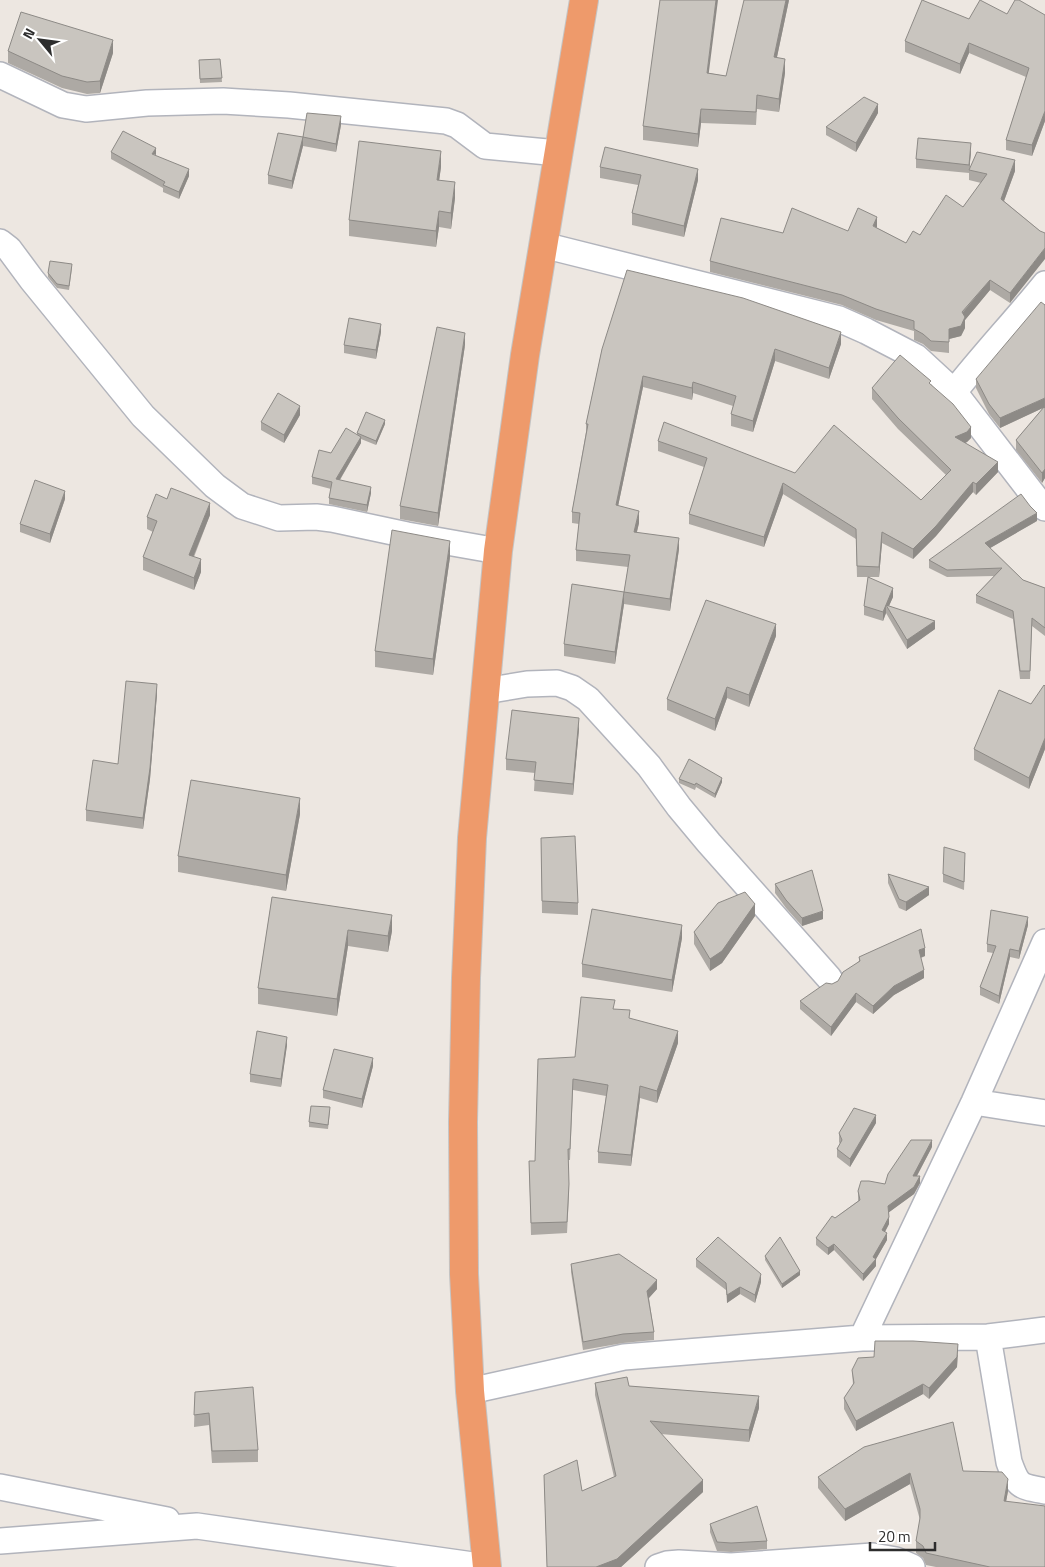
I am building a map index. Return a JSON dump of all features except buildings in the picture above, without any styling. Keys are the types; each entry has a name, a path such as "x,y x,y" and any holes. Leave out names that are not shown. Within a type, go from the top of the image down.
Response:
{"highway":[{"path":"487,1567 470,1391 464,1274 463,1103 472,838 498,551 525,355 558,153 580,1"}],"street":[{"path":"0,75 73,108 86,110 147,103 223,101 289,105 446,121 457,125 485,146 558,153"},
{"path":"0,242 9,249 142,416 215,486 242,506 279,518 316,517 332,519 407,535 498,551"},
{"path":"543,245 840,319 916,357 954,392 1041,506 1045,508"},
{"path":"954,392 975,364 1045,284"},
{"path":"485,691 527,684 557,683 572,688 588,699 649,766 679,807 709,843 829,978"},
{"path":"862,1338 974,1102 1045,942"},
{"path":"974,1102 1045,1114"},
{"path":"470,1391 624,1358 862,1338 988,1337 1045,1330"},
{"path":"988,1337 1009,1462 1016,1480 1022,1487 1045,1491"},
{"path":"0,1487 197,1526 487,1567"},
{"path":"0,1540 197,1526"},
{"path":"658,1567 679,1563 731,1566 874,1556 896,1560 912,1567"}]}
